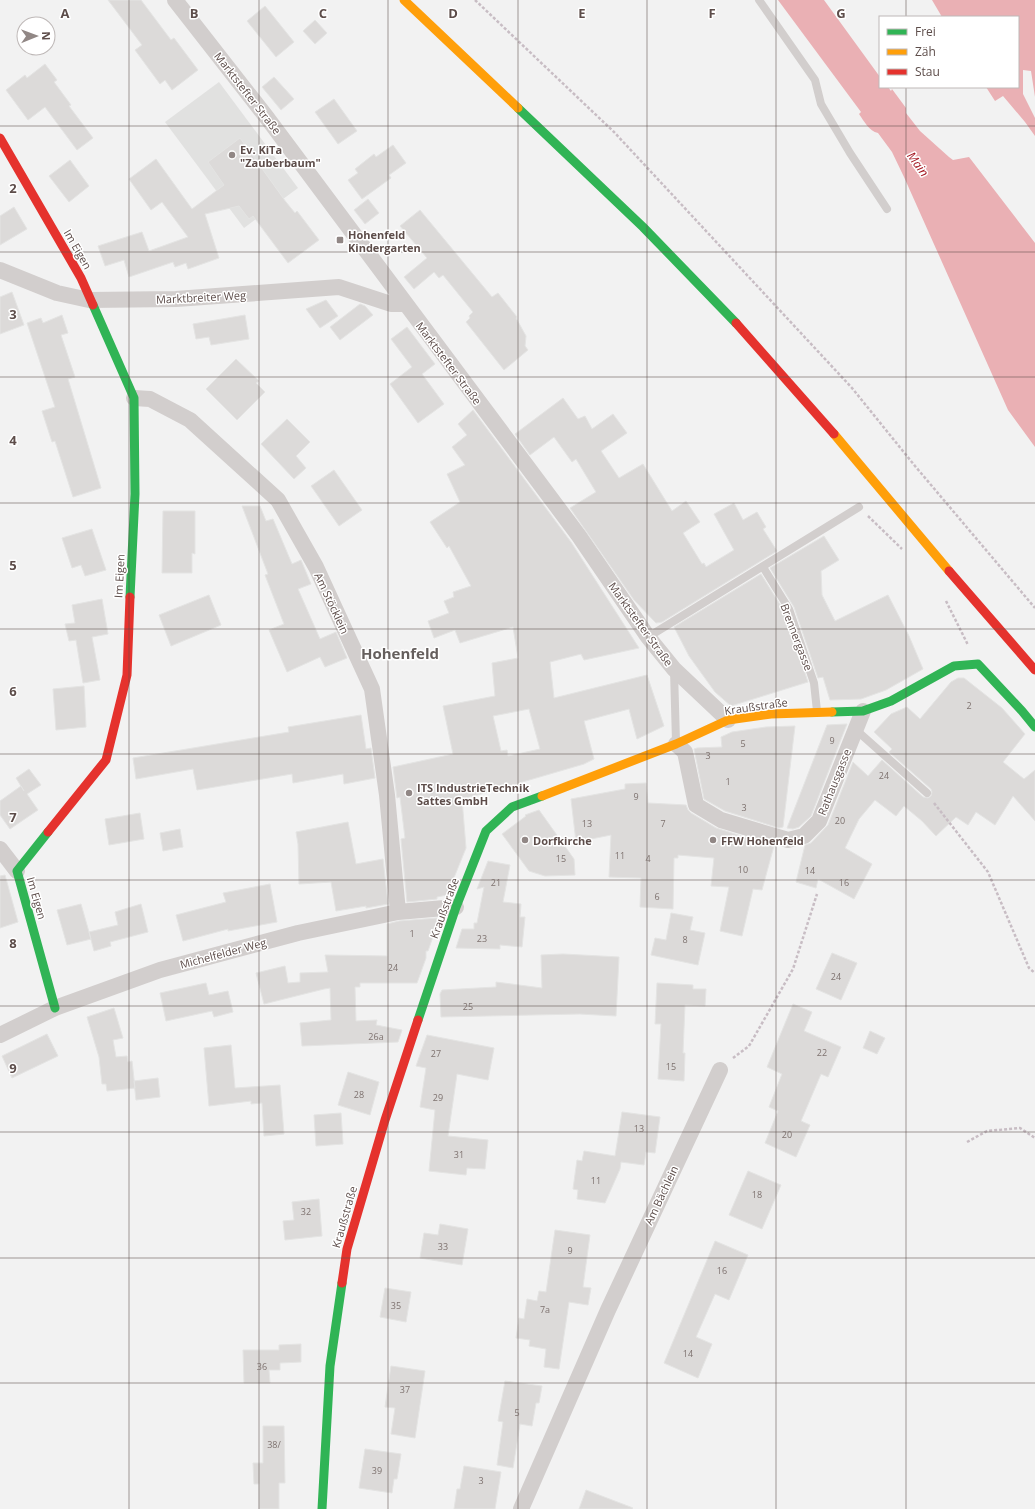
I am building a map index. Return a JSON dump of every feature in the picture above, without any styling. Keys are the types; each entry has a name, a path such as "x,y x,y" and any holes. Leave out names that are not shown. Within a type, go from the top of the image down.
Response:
{"street":[{"name":"Marktstefter Straße","path":"175,0 268,119 579,536 648,637 674,669 728,720"},
{"path":"404,0 611,196 719,306 848,451 984,613 1035,670"},
{"name":"Im Eigen","path":"0,138 81,278 134,398 135,494 127,675 110,744 106,760 17,871 55,1008"},
{"name":"Marktbreiter Weg","path":"0,270 57,293 90,300 176,299 340,287 391,304 405,304"},
{"name":"Am Stöcklein","path":"134,398 150,399 190,420 278,500 316,567 372,689 387,795 398,912"},
{"path":"978,664 1035,727"},
{"name":"Kraußstraße","path":"322,1509 330,1366 347,1249 385,1120 456,907 486,831 512,807 676,744 728,720 771,714 817,711 863,711 891,701 954,666 978,664"},
{"name":"Rathausgasse","path":"676,744 686,752 696,805 720,820 788,840 804,836 819,821 863,711"},
{"path":"0,849 17,871"},
{"name":"Michelfelder Weg","path":"0,1035 55,1008 160,970 298,933 398,912 456,907"},
{"name":"Am Bächlein","path":"521,1509 608,1310 720,1070"}],"lane":[{"path":"758,0 815,80 821,104 850,153 887,209"},
{"path":"648,637 859,507"},
{"name":"Brennergasse","path":"763,567 789,609 814,682 817,711"},
{"path":"674,669 676,744"},
{"path":"856,729 927,793"}],"path":[{"path":"475,0 614,132 852,388 915,466 1035,608"},
{"path":"859,507 907,555"},
{"path":"946,600 978,664"},
{"path":"927,793 988,872 1029,968 1035,973"},
{"path":"720,1070 749,1046 793,969 817,894"},
{"path":"967,1142 987,1131 1020,1128 1035,1138"}],"shaded area":[{"name":"Ev. KiTa \"Zauberbaum\"","path":"219,82 298,188 244,228 165,122"}],"water":[{"name":"Main","path":"778,0 824,0 879,76 879,88 889,88 891,91 892,89 906,108 906,113 920,131 949,157 953,160 969,157 1035,243 1035,447 1008,410 892,152 878,133 869,128 865,123 859,114 861,112"},
{"path":"932,0 1035,0 1035,97 1031,71 1023,70 1023,94 1035,118 1035,136 1003,96 995,101 987,88 1019,88 1019,16 941,16"}],"building":[{"path":"108,0 141,0 171,40 174,38 198,70 172,90 165,80 160,84 135,50 142,45"},
{"path":"265,6 294,42 276,57 247,21"},
{"path":"315,20 327,33 315,44 303,31"},
{"path":"45,64 57,80 54,82 71,105 69,106 93,138 77,150 45,107 28,120 6,90 25,75 27,78"},
{"path":"274,77 294,99 281,110 262,87"},
{"path":"334,99 357,131 338,144 315,112"},
{"path":"240,138 286,202 295,213 297,211 319,240 288,263 253,216 249,219 239,206 205,214 219,258 188,269 186,263 175,267 173,262 129,277 124,260 105,266 98,246 142,232 149,251 188,237 162,202 151,210 129,179 156,159 192,209 224,185 208,162"},
{"path":"393,145 406,163 389,175 391,178 362,199 348,180 358,173 355,169 374,154 376,157"},
{"path":"70,160 89,186 69,202 49,176"},
{"path":"368,199 379,213 365,224 354,210"},
{"path":"14,207 27,229 0,245 0,216"},
{"path":"420,210 492,297 498,293 517,317 516,318 526,336 525,346 528,350 504,370 466,322 473,312 443,275 439,278 434,272 414,289 404,277 427,258 400,226"},
{"path":"12,292 24,325 0,334 0,297"},
{"path":"326,300 338,316 320,328 306,309"},
{"path":"360,304 365,306 373,315 340,340 330,327"},
{"path":"62,315 68,333 61,335 75,377 68,379 101,488 73,497 55,441 52,442 42,411 55,407 27,323 41,318 43,323"},
{"path":"245,315 249,339 211,345 209,337 196,339 193,324"},
{"path":"407,327 435,364 422,374 444,404 418,423 390,384 412,367 391,339"},
{"path":"236,359 259,381 256,383 265,392 237,420 206,389"},
{"path":"563,398 578,419 585,416 592,429 613,414 627,433 601,451 619,478 643,464 672,511 686,501 700,522 683,533 702,564 704,563 706,567 734,550 714,514 734,503 743,520 757,512 766,527 763,529 777,551 662,622 656,623 634,600 570,508 596,492 576,459 572,462 554,437 530,455 515,434"},
{"path":"473,410 571,542 639,648 584,660 581,654 550,662 554,698 647,675 664,726 637,739 629,709 584,721 594,759 584,764 519,783 524,789 510,794 508,791 519,784 462,799 466,848 447,895 437,897 437,899 407,902 401,839 405,838 400,797 397,798 393,767 453,754 443,706 495,696 492,663 518,658 513,627 460,643 455,630 434,638 428,621 449,613 444,601 454,597 453,592 471,586 449,546 447,548 430,522 460,502 447,474 465,465 452,447 467,435 458,424","holes":["529,709 540,749 508,756 507,750 501,751 493,716"]},
{"path":"287,419 310,442 296,456 306,468 294,479 261,444"},
{"path":"334,470 362,510 339,526 311,486"},
{"path":"242,506 260,506 266,521 273,519 292,564 301,560 311,584 298,589 320,639 336,632 347,658 325,667 320,657 287,672 269,630 284,624 265,575 268,574"},
{"path":"163,511 195,511 195,554 192,553 192,573 162,573"},
{"path":"92,529 106,570 85,576 81,565 72,568 62,538"},
{"path":"824,536 839,560 821,571 822,595 835,621 888,595 909,636 923,669 886,690 861,699 830,700 823,677 818,678 794,607 770,568"},
{"path":"761,574 784,611 808,682 731,706 715,692 689,656 674,627"},
{"path":"209,595 221,625 171,646 159,615"},
{"path":"102,599 108,634 92,637 100,680 83,683 76,640 69,641 65,624 75,623 72,605"},
{"path":"958,678 964,678 1002,708 1025,734 1003,762 1024,779 1035,770 1035,821 1013,796 995,825 976,812 968,825 956,817 936,836 922,821 904,806 896,816 875,800 859,819 845,848 872,864 854,899 818,879 816,888 796,882 805,845 811,843 828,825 853,762 868,776 882,760 923,797 928,798 931,796 931,789 889,752 892,749 874,732 891,714 907,707 920,719 951,682"},
{"path":"84,686 86,727 56,730 53,689"},
{"path":"361,715 366,749 371,748 375,778 344,784 343,774 293,783 292,774 197,790 193,769 136,779 133,758 289,732 288,727"},
{"path":"847,724 811,816 799,827 793,829 787,828 827,725"},
{"path":"795,726 783,827 779,828 725,811 704,799 694,749 722,747 721,737 732,732 766,727"},
{"path":"29,769 41,785 27,794 38,810 10,829 0,815 0,801 21,786 16,778"},
{"path":"646,783 648,803 686,805 691,813 716,828 774,846 762,890 753,889 742,936 720,931 729,887 711,886 714,858 678,855 678,858 674,858 673,909 640,907 641,878 609,877 611,835 576,842 571,799 625,789 625,784"},
{"path":"539,810 574,859 575,875 545,876 529,871 502,834 526,816 525,815"},
{"path":"140,813 144,839 109,845 105,819"},
{"path":"348,822 356,864 383,859 388,904 336,911 331,882 299,884 298,844 296,832"},
{"path":"180,829 183,847 163,851 160,833"},
{"path":"488,861 510,865 503,902 521,904 520,917 525,917 522,947 500,945 500,949 456,948 462,929 474,929 474,923 477,923 484,887 477,889"},
{"path":"5,875 18,922 0,928 0,876"},
{"path":"270,884 277,922 228,931 228,929 183,941 176,915 226,902 223,893"},
{"path":"81,904 91,939 67,945 57,910"},
{"path":"141,904 148,932 110,942 111,946 94,951 89,932 118,925 115,912"},
{"path":"671,913 693,917 690,930 705,933 698,965 651,955 655,938 666,940"},
{"path":"437,918 437,925 428,951 426,951 426,958 417,983 360,983 360,987 355,987 356,1021 377,1020 376,1025 402,1030 398,1042 302,1046 300,1023 331,1020 330,988 264,1004 256,973 285,966 288,983 300,982 300,973 328,972 325,955 387,956 387,924 399,921"},
{"path":"832,953 857,963 841,1000 816,989"},
{"path":"563,954 619,957 616,1016 580,1014 441,1017 440,994 442,990 496,987 496,982 542,988 541,955"},
{"path":"206,983 209,995 228,991 233,1012 214,1017 212,1011 166,1021 160,993"},
{"path":"657,983 693,985 693,989 706,989 705,1006 685,1005 683,1053 685,1053 684,1081 658,1079 661,1024 655,1024"},
{"path":"793,1004 812,1012 804,1031 841,1047 828,1077 821,1074 801,1121 810,1125 796,1157 765,1143 778,1111 769,1107 782,1074 767,1067"},
{"path":"114,1008 123,1038 113,1040 116,1057 127,1056 128,1062 132,1061 135,1088 107,1091 106,1084 102,1084 99,1057 87,1017"},
{"path":"870,1031 885,1038 877,1054 863,1048"},
{"path":"47,1034 58,1056 12,1078 2,1056"},
{"path":"427,1035 494,1048 488,1080 457,1074 448,1136 488,1140 485,1169 467,1168 466,1175 429,1171 435,1110 420,1107 426,1068 416,1066"},
{"path":"231,1045 235,1088 280,1085 284,1134 264,1136 262,1103 251,1104 251,1101 209,1106 204,1048"},
{"path":"348,1072 379,1082 370,1115 338,1105"},
{"path":"158,1078 160,1097 136,1100 134,1081"},
{"path":"622,1112 660,1117 655,1153 646,1152 644,1165 621,1162 620,1169 605,1203 577,1199 578,1190 573,1189 577,1160 582,1161 584,1151 615,1156"},
{"path":"341,1113 343,1144 316,1146 314,1115"},
{"path":"748,1171 781,1185 762,1229 729,1215"},
{"path":"319,1199 322,1236 285,1240 283,1221 294,1220 292,1202"},
{"path":"440,1224 468,1229 462,1265 420,1258 424,1233 438,1235"},
{"path":"555,1230 590,1235 583,1287 591,1288 588,1305 569,1302 559,1369 544,1367 546,1349 529,1346 530,1340 516,1338 519,1318 524,1319 527,1299 537,1301 539,1291 546,1292"},
{"path":"715,1241 748,1255 729,1300 715,1294 696,1337 712,1344 698,1378 664,1363"},
{"path":"385,1288 411,1292 406,1322 380,1317"},
{"path":"301,1344 301,1362 280,1363 280,1370 269,1370 270,1383 244,1383 243,1350 279,1350 279,1345"},
{"path":"391,1366 425,1371 415,1438 391,1434 395,1408 385,1407"},
{"path":"505,1381 542,1386 539,1403 536,1403 532,1426 520,1424 513,1468 497,1465 503,1422 498,1421"},
{"path":"263,1426 284,1426 285,1483 279,1483 279,1509 259,1509 259,1484 254,1484 253,1463 263,1463"},
{"path":"365,1449 401,1454 397,1479 394,1479 392,1493 359,1488"},
{"path":"464,1466 501,1472 495,1509 454,1509 457,1489 460,1489"},
{"path":"586,1490 633,1508 579,1509"}],"traffic: fast":[{"path":"518,108 643,227 736,323"},
{"path":"93,305 134,398 135,494 130,597"},
{"path":"832,712 863,711 891,701 954,666 978,664 1035,727"},
{"path":"418,1020 456,907 486,831 512,807 542,796"},
{"path":"48,832 17,871 55,1008"},
{"path":"322,1509 330,1366 342,1283"}],"traffic: slow":[{"path":"404,0 518,108"},
{"path":"834,434 949,571"},
{"path":"542,796 676,744 728,720 771,714 832,712"}],"traffic: jam":[{"path":"0,138 81,278 93,305"},
{"path":"736,323 834,434"},
{"path":"949,571 1035,670"},
{"path":"48,832 106,760 127,675 130,597"},
{"path":"342,1283 347,1249 385,1120 418,1020"}],"place":[{"name":"Ev. KiTa \"Zauberbaum\"","path":"232,155"},
{"name":"Hohenfeld Kindergarten","path":"340,240"},
{"name":"ITS IndustrieTechnik Sattes GmbH","path":"409,793"},
{"name":"Dorfkirche","path":"525,840"},
{"name":"FFW Hohenfeld","path":"713,840"}],"district":[{"name":"Hohenfeld","path":"400,653"}]}
